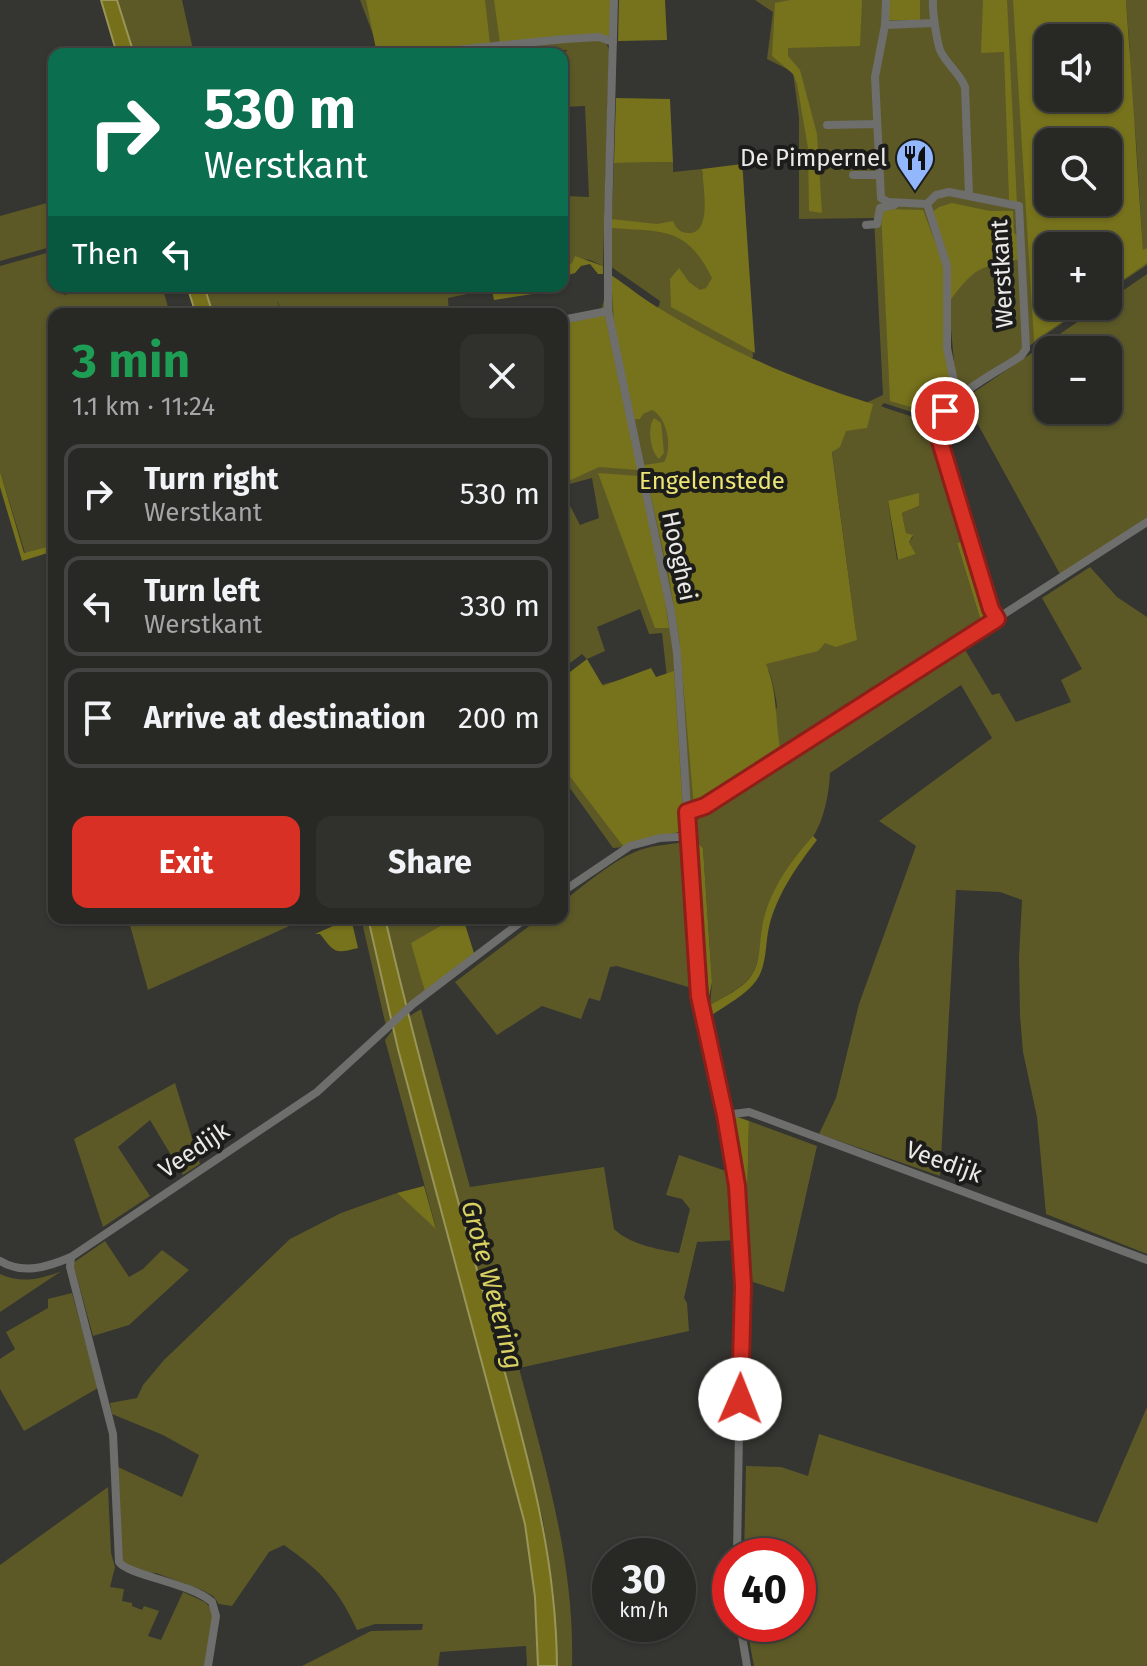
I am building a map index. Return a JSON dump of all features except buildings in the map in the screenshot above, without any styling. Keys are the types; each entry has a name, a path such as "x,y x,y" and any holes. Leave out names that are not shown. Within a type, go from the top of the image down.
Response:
{"street":[{"name":"Hooghei","path":"614,0 608,311 671,612 691,836 699,996 737,1186 743,1272 737,1538"},
{"path":"886,0 885,25 875,77 881,198 898,202"},
{"name":"Werstkant","path":"933,0 940,50 960,75 965,87 969,194"},
{"path":"885,25 934,23"},
{"path":"475,48 599,37 613,42"},
{"path":"827,125 877,124"},
{"path":"853,175 880,175"},
{"name":"Werstkant","path":"898,202 927,204 936,195 949,192 1019,206 1026,349 1021,356 954,400"},
{"path":"866,225 877,224 880,208 898,202"},
{"path":"927,204 947,266 947,348 956,391 954,400 940,418 938,435 991,609 997,619"},
{"path":"568,319 608,311"},
{"path":"687,812 705,806 1147,522"},
{"path":"568,888 630,846 660,838 691,836"},
{"name":"Veedijk","path":"0,1261 31,1269 71,1257 317,1092 413,1004 518,924"},
{"name":"Veedijk","path":"725,1115 749,1112 1147,1260"},
{"path":"71,1257 70,1267 113,1434 119,1562 128,1571 180,1585 212,1602 216,1616 208,1666"},
{"path":"60,1262 70,1267"},
{"path":"743,1642 747,1666"}],"green space":[{"path":"117,0 182,0 193,48 132,48"},
{"path":"360,0 590,0 609,50 603,266 576,258 568,264 568,196 589,197 585,106 568,107 568,48 383,48 377,45"},
{"path":"366,0 485,0 490,44 445,48 376,48"},
{"path":"494,0 611,0 611,33 609,36 500,43"},
{"path":"619,0 665,0 667,40 618,41"},
{"name":"Engelenstede","path":"755,0 1122,0 1130,54 1126,0 1147,0 1147,248 1143,251 1135,124 1141,253 1147,250 1147,265 1122,282 1122,232 1034,232 1034,320 1067,320 1044,336 1034,336 1034,343 961,393 955,373 951,329 946,403 936,420 884,403 881,406 919,420 935,440 967,540 957,543 982,625 782,756 774,719 777,703 768,669 777,758 625,847 613,848 568,785 568,681 593,687 642,674 655,680 667,678 662,633 649,634 640,609 597,627 605,651 587,659 582,654 568,664 568,502 580,525 599,518 592,478 568,484 568,327 598,321 607,289 648,315 659,306 660,301 610,266 614,163 673,162 673,172 702,169 702,175 743,171 753,357 742,365 859,406 883,395 874,218 799,219 799,118 793,72 767,59 773,12","holes":["826,441 832,451 857,640","919,494 919,506 902,513 906,533 913,537 909,542 916,554 897,560 888,502"]},
{"path":"790,0 862,0 860,46 788,48 788,56 800,70 817,134 822,213 809,211 808,148 797,84 793,74 772,56 775,3"},
{"path":"889,0 920,0 920,20 888,20"},
{"path":"983,0 1007,0 1017,204 1009,200 1004,52 981,53"},
{"path":"1013,0 1126,0 1143,250 1147,248 1147,263 1122,280 1122,232 1034,232 1034,320 1065,320 1041,336 1034,336 1034,341"},
{"path":"616,98 670,99 673,162 614,163"},
{"path":"742,164 755,353 671,307 670,279 679,268 689,282 700,290 706,288 712,278 693,249 683,240 659,232 611,228 611,219 657,224 673,221 682,232 695,232 700,227 705,208 702,169"},
{"path":"48,203 48,248 0,261 0,216"},
{"path":"952,203 990,211 1013,211 1014,233 1020,237 1021,259 996,264 973,274 951,299 931,213"},
{"path":"923,210 944,266 954,392 952,400 934,414 890,401 881,211"},
{"path":"48,253 48,292 63,292 64,295 71,292 164,292 168,308 48,308 48,547 25,553 0,471 0,266"},
{"path":"575,256 603,266 603,274 598,274 590,264 568,275 568,264 572,263"},
{"path":"1147,274 1147,518 1061,576 964,399 1034,351 1034,424 1122,424 1122,336 1057,336 1080,320 1122,320 1122,291"},
{"path":"611,275 655,306 738,352 791,375 873,404 867,428 846,431 840,447 832,452 857,640 836,647 825,643 818,651 766,664 773,687 782,756 700,809 694,807 679,637 644,465 664,462 668,449 667,433 661,419 652,410 640,419 634,419 615,337"},
{"path":"206,292 472,292 448,298 449,308 280,308 277,300 279,308 211,308"},
{"path":"492,292 546,292 494,300"},
{"path":"605,316 638,470 599,467 568,481 568,323"},
{"path":"654,418 661,423 664,453 659,459 650,439"},
{"path":"943,426 1002,613 995,608 975,547"},
{"path":"0,471 24,553 48,547 48,553 22,561 0,487"},
{"path":"598,473 639,476 657,551 669,628 655,628"},
{"path":"919,493 919,506 902,513 906,533 913,535 909,542 916,554 898,560 888,501"},
{"path":"967,540 988,609 987,619 982,625 957,543"},
{"path":"1090,567 1117,597 1147,617 1147,1254 1046,1214 1037,1117 1023,1052 1020,1016 1022,900 1000,892 956,890 940,1176 819,1134 836,1098 859,1004 916,846 879,821 992,738 961,685 830,773 820,824 773,896 754,970 742,985 710,1005 712,982 703,848 696,841 695,821 964,648 992,695 999,693 1016,722 1071,702 1061,680 1082,669 1042,598"},
{"path":"587,659 603,686 651,668 656,677 674,671 684,827 679,832 623,846 568,774 568,673"},
{"path":"813,836 817,840 788,881 777,903 760,975 747,991 712,1015 710,1005 743,985 754,971 769,902 788,867"},
{"path":"696,841 703,848 712,982 709,997"},
{"path":"684,842 695,989 617,966 610,967 600,1001 589,998 581,1019 542,1006 497,1035 455,982 532,924 568,924 568,897 616,862 647,848"},
{"path":"130,924 294,924 148,990"},
{"path":"338,924 352,924 358,948 336,950 320,934 315,934"},
{"path":"362,924 369,924 392,1019 386,1026"},
{"path":"386,924 444,924 412,943 425,992 405,1006"},
{"path":"444,924 465,924 474,953 425,992 411,943"},
{"path":"421,1009 470,1187 604,1167 614,1229 636,1243 679,1253 690,1209 682,1199 666,1195 679,1155 726,1171 731,1176 739,1240 697,1242 684,1298 689,1331 519,1368 548,1479 563,1553 569,1590 572,1666 557,1666 554,1597 543,1520 408,1017"},
{"path":"394,1028 525,1524 535,1597 538,1666 527,1666 526,1646 440,1652 438,1666 302,1666 371,1631 422,1630 423,1624 375,1624 357,1630 343,1603 327,1582 284,1545 269,1552 232,1606 219,1604 202,1590 156,1573 135,1572 122,1561 116,1466 182,1497 199,1455 163,1435 112,1414 110,1403 137,1398 143,1385 164,1360 290,1239 341,1213 397,1193 436,1228 385,1040"},
{"path":"175,1083 200,1164 183,1175 150,1120 118,1147 150,1196 103,1227 74,1139"},
{"path":"732,1115 749,1121 747,1203"},
{"path":"749,1121 817,1146 784,1292 750,1281 747,1203"},
{"path":"424,1186 436,1229 397,1193"},
{"path":"105,1241 129,1277 143,1269 162,1250 189,1270 129,1325 93,1336 73,1263"},
{"path":"62,1271 0,1312 0,1274 31,1279"},
{"path":"72,1293 98,1388 24,1431 0,1389 0,1359 15,1349 6,1332 48,1308 48,1299"},
{"path":"1147,1407 1147,1666 754,1666 749,1642 816,1642 816,1538 744,1538 746,1466 781,1467 808,1476 819,1434 1097,1523"},
{"path":"108,1487 111,1553 115,1567 110,1587 124,1589 122,1601 132,1603 132,1606 159,1611 148,1636 161,1640 183,1592 205,1602 214,1612 208,1666 0,1666 0,1565"}],"shaded area":[{"path":"101,0 117,0 132,48 115,48"},
{"path":"189,292 206,292 211,308 194,308"},
{"path":"369,924 387,924 528,1462 551,1581 557,1666 538,1666 535,1597 525,1524 398,1049"}],"place":[{"name":"De Pimpernel","path":"915,192"}],"route":[{"path":"740,1399 743,1286 737,1186 699,996 687,812 705,806 997,619 991,609 938,435 940,418 945,411"}],"water label":[{"name":"Grote Wetering","path":"492,1285"}]}
